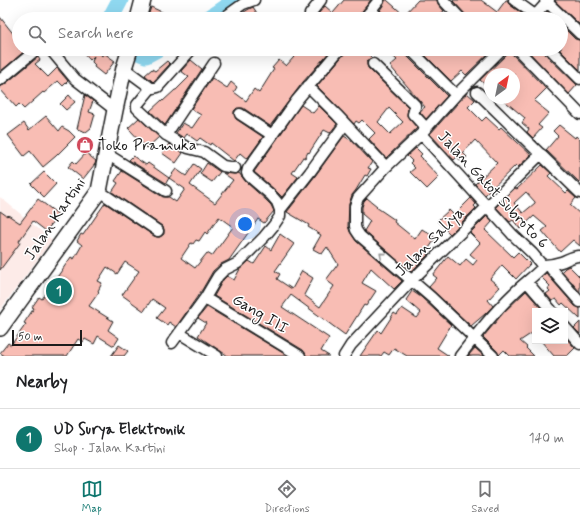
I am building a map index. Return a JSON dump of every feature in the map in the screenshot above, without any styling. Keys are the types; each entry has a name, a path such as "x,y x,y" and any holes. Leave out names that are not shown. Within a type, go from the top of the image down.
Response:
{"main road":[{"path":"140,12 143,0"},
{"name":"Jalan Kartini","path":"0,328 99,191 115,110 127,60"}],"street":[{"path":"232,12 244,4 254,0"},
{"path":"312,12 321,0"},
{"path":"371,10 379,0"},
{"path":"443,0 454,12"},
{"path":"514,0 528,12"},
{"path":"538,12 547,1 558,12"},
{"path":"568,22 580,34"},
{"path":"0,80 29,56"},
{"path":"56,56 75,79 115,110"},
{"path":"186,56 158,87 151,88 137,106 166,135 188,148 204,152 223,166 235,168"},
{"path":"172,343 205,298 218,276 224,270 238,263 264,237 280,216 280,210 277,202 250,177 247,173 248,169 308,86 334,56"},
{"path":"417,56 456,96"},
{"name":"Jalan Gatot Subroto 6","path":"412,281 360,236 356,230 355,210 358,198 386,167 424,132 492,56"},
{"path":"524,56 580,114"},
{"path":"557,56 580,80"},
{"path":"127,60 151,88"},
{"path":"166,135 214,63"},
{"path":"373,64 415,105 416,107 413,114 424,132"},
{"path":"308,86 386,167"},
{"path":"477,92 580,193"},
{"path":"240,114 272,135"},
{"path":"280,210 345,124"},
{"name":"Jalan Gatot Subroto 6","path":"424,132 488,206 532,253 552,270 580,302"},
{"path":"107,154 166,191"},
{"name":"Jalan Saliya","path":"344,356 351,345 412,281 541,154"},
{"path":"99,191 158,231"},
{"path":"460,356 514,293 542,268 546,265 562,262 574,256 580,256"},
{"path":"412,281 493,356"},
{"path":"527,282 549,308"},
{"name":"Gang III","path":"205,298 300,356"},
{"path":"568,330 580,344"},
{"path":"179,333 217,356"}],"shaded area":[{"path":"0,197 52,240 0,310"}],"building":[{"path":"344,0 371,0 361,12 334,12"},
{"path":"385,0 387,0 401,12 382,12 380,10"},
{"path":"418,0 437,0 438,4 444,11 407,12"},
{"path":"481,0 497,12 463,12 453,1"},
{"path":"506,0 508,0 510,5 520,12 497,12"},
{"path":"580,0 580,25 568,12 555,1"},
{"path":"325,6 332,12 320,12"},
{"path":"151,7 162,12 149,12"},
{"path":"253,7 256,12 244,12"},
{"path":"0,17 12,32 12,56 19,56 0,72"},
{"path":"568,32 575,39 580,40 580,70 566,56 568,56"},
{"path":"86,56 94,56 90,60"},
{"path":"94,56 108,56 115,61 104,75 94,67 95,65 92,62"},
{"path":"295,56 326,56 303,82 270,126 243,108 237,108 234,111 236,119 263,137 247,159 240,153 234,161 211,143 210,145 200,138 197,141 187,134 184,138 176,133 183,123 192,128 201,115 191,109 212,78 227,88 231,82 237,87 234,92 246,101 254,89 259,93 274,69 272,68 279,60 286,66"},
{"path":"342,56 370,56 372,58 367,62 368,68 408,107 407,116 417,128 386,158 369,139 375,133 362,120 359,123 356,121 354,124 317,86","holes":["389,108 403,122 390,134 378,122"]},
{"path":"393,56 407,56 447,96 426,119 420,112 425,107 390,66 397,60"},
{"path":"426,56 486,56 466,75 462,71 451,81"},
{"path":"505,56 514,56 546,89 534,101 549,113 538,125 542,128 533,138 527,132 529,129 522,123 525,118 508,104 520,104 520,68 492,68"},
{"path":"533,56 547,56 577,85 569,94"},
{"path":"38,57 40,60 35,64 48,77 57,68 68,81 63,86 58,81 24,109 19,104 16,107 0,89 0,86 4,85"},
{"path":"191,60 202,69 165,125 150,111 176,90 189,77 181,71"},
{"path":"167,61 170,64 153,82 145,75 152,69 155,71"},
{"path":"484,76 484,84 480,80"},
{"path":"467,93 475,100 468,107 482,121 486,117 499,129 501,127 531,155 518,167 516,165 485,195 475,184 497,163 475,140 463,153 467,157 462,162 457,157 454,160 430,134"},
{"path":"69,95 75,102 66,110 60,104"},
{"path":"85,95 93,101 89,112 95,114 91,128 86,132 77,129"},
{"path":"301,105 313,113 319,106 337,124 330,133 324,130 309,153 308,152 305,158 303,157 292,173 298,177 282,197 254,172"},
{"path":"46,116 59,131 62,127 75,137 43,167 30,151 24,156 8,135 24,123 29,130"},
{"path":"139,118 159,137 147,148 128,128"},
{"path":"559,125 575,138 576,136 580,140 580,183 546,150 558,136 553,131"},
{"path":"344,136 352,141 372,162 368,168 371,169 367,176 365,175 352,195 349,204 348,226 350,232 356,241 402,281 394,289 371,268 362,283 376,291 366,306 364,305 345,335 291,295 282,307 329,338 321,351 329,356 306,356 303,350 214,296 227,276 234,280 240,269 249,261 254,264 266,246 271,250 280,234 294,244 275,271 280,274 277,279 292,289 302,271 313,278 304,295 320,307 334,286 326,280 338,264 327,247 322,254 313,249 321,235 308,227 309,225 287,212"},
{"path":"169,144 183,153 176,163 162,153"},
{"path":"416,148 422,154 420,156 423,160 439,177 427,189 410,172 415,168 410,163 412,161 407,156"},
{"path":"86,153 96,161 83,179 68,167 73,161 76,164"},
{"path":"133,156 146,165 148,163 169,178 166,183 129,160"},
{"path":"207,163 220,172 212,182 200,174"},
{"path":"194,164 201,169 190,185 215,203 233,180 223,173 239,173 246,182 271,205 274,211 264,223 258,219 229,260 221,264 213,271 202,290 176,327 169,322 167,325 157,318 165,308 152,299 144,311 122,295 139,271 125,262 117,274 107,267 98,281 102,283 98,291 99,292 89,306 113,321 108,330 119,338 114,346 98,336 94,344 85,339 83,342 78,339 67,356 5,356 0,353 8,343 11,345 26,324 24,323 39,297 42,299 71,257 74,259 82,245 77,241 81,234 83,235 105,203 154,236 160,237 164,234 164,229 162,226 112,192 118,183 115,181 122,171 163,197 169,197 176,202 185,189 169,178 176,169 186,176","holes":["219,217 233,227 212,256 207,253 195,268 181,258 191,243 193,244 196,240 199,241 205,232 207,234"]},
{"path":"542,165 551,173 548,176 566,193 568,191 576,198 570,205 580,214 580,246 573,240 560,252 542,231 547,227 534,216 520,229 513,220 510,222 496,207 515,188 517,189","holes":["526,192 535,202 523,213 514,203"]},
{"path":"44,172 56,184 44,197 31,184"},
{"path":"367,198 377,206 376,207 395,220 394,222 415,239 422,229 436,238 427,251 429,254 411,272 364,231 370,221 362,214 362,207"},
{"path":"471,198 476,204 474,206 476,208 450,234 437,221 449,210 454,215"},
{"path":"38,199 59,215 46,231 33,221 19,241 20,243 0,270 0,211 20,223"},
{"path":"487,216 492,222 485,230 513,257 518,252 530,264 516,279 502,265 490,279 500,287 488,300 493,306 471,326 429,287 437,278 433,275 448,256 460,266 466,259 473,265 477,260 470,254 480,243 470,233"},
{"path":"569,266 580,277 580,292 562,271"},
{"path":"546,273 575,306 580,308 580,319 563,303 561,305 556,299 552,301 546,294 550,291 548,289 550,286 541,277"},
{"path":"412,291 421,297 451,325 437,348 449,356 407,356 394,348 389,355 384,352 381,356 360,356 378,330 381,333 394,313 397,315 402,308 417,318 421,313 406,300"},
{"path":"526,291 541,308 532,308 532,333 520,341 534,356 510,356 504,350 499,355 483,337 504,312"},
{"path":"207,307 288,356 228,356 198,336 206,323 198,318"},
{"path":"580,322 580,334 574,328"},
{"path":"568,340 575,348 567,356 554,356 544,344 568,344"},
{"path":"119,345 128,351 124,356 111,356"},
{"path":"475,348 484,356 468,356"}],"waterway":[{"path":"114,12 120,0"},
{"path":"218,12 236,0"}],"place":[{"name":"Toko Pramuka","path":"85,145"},
{"name":"UD Surya Elektronik","path":"59,291"}]}
